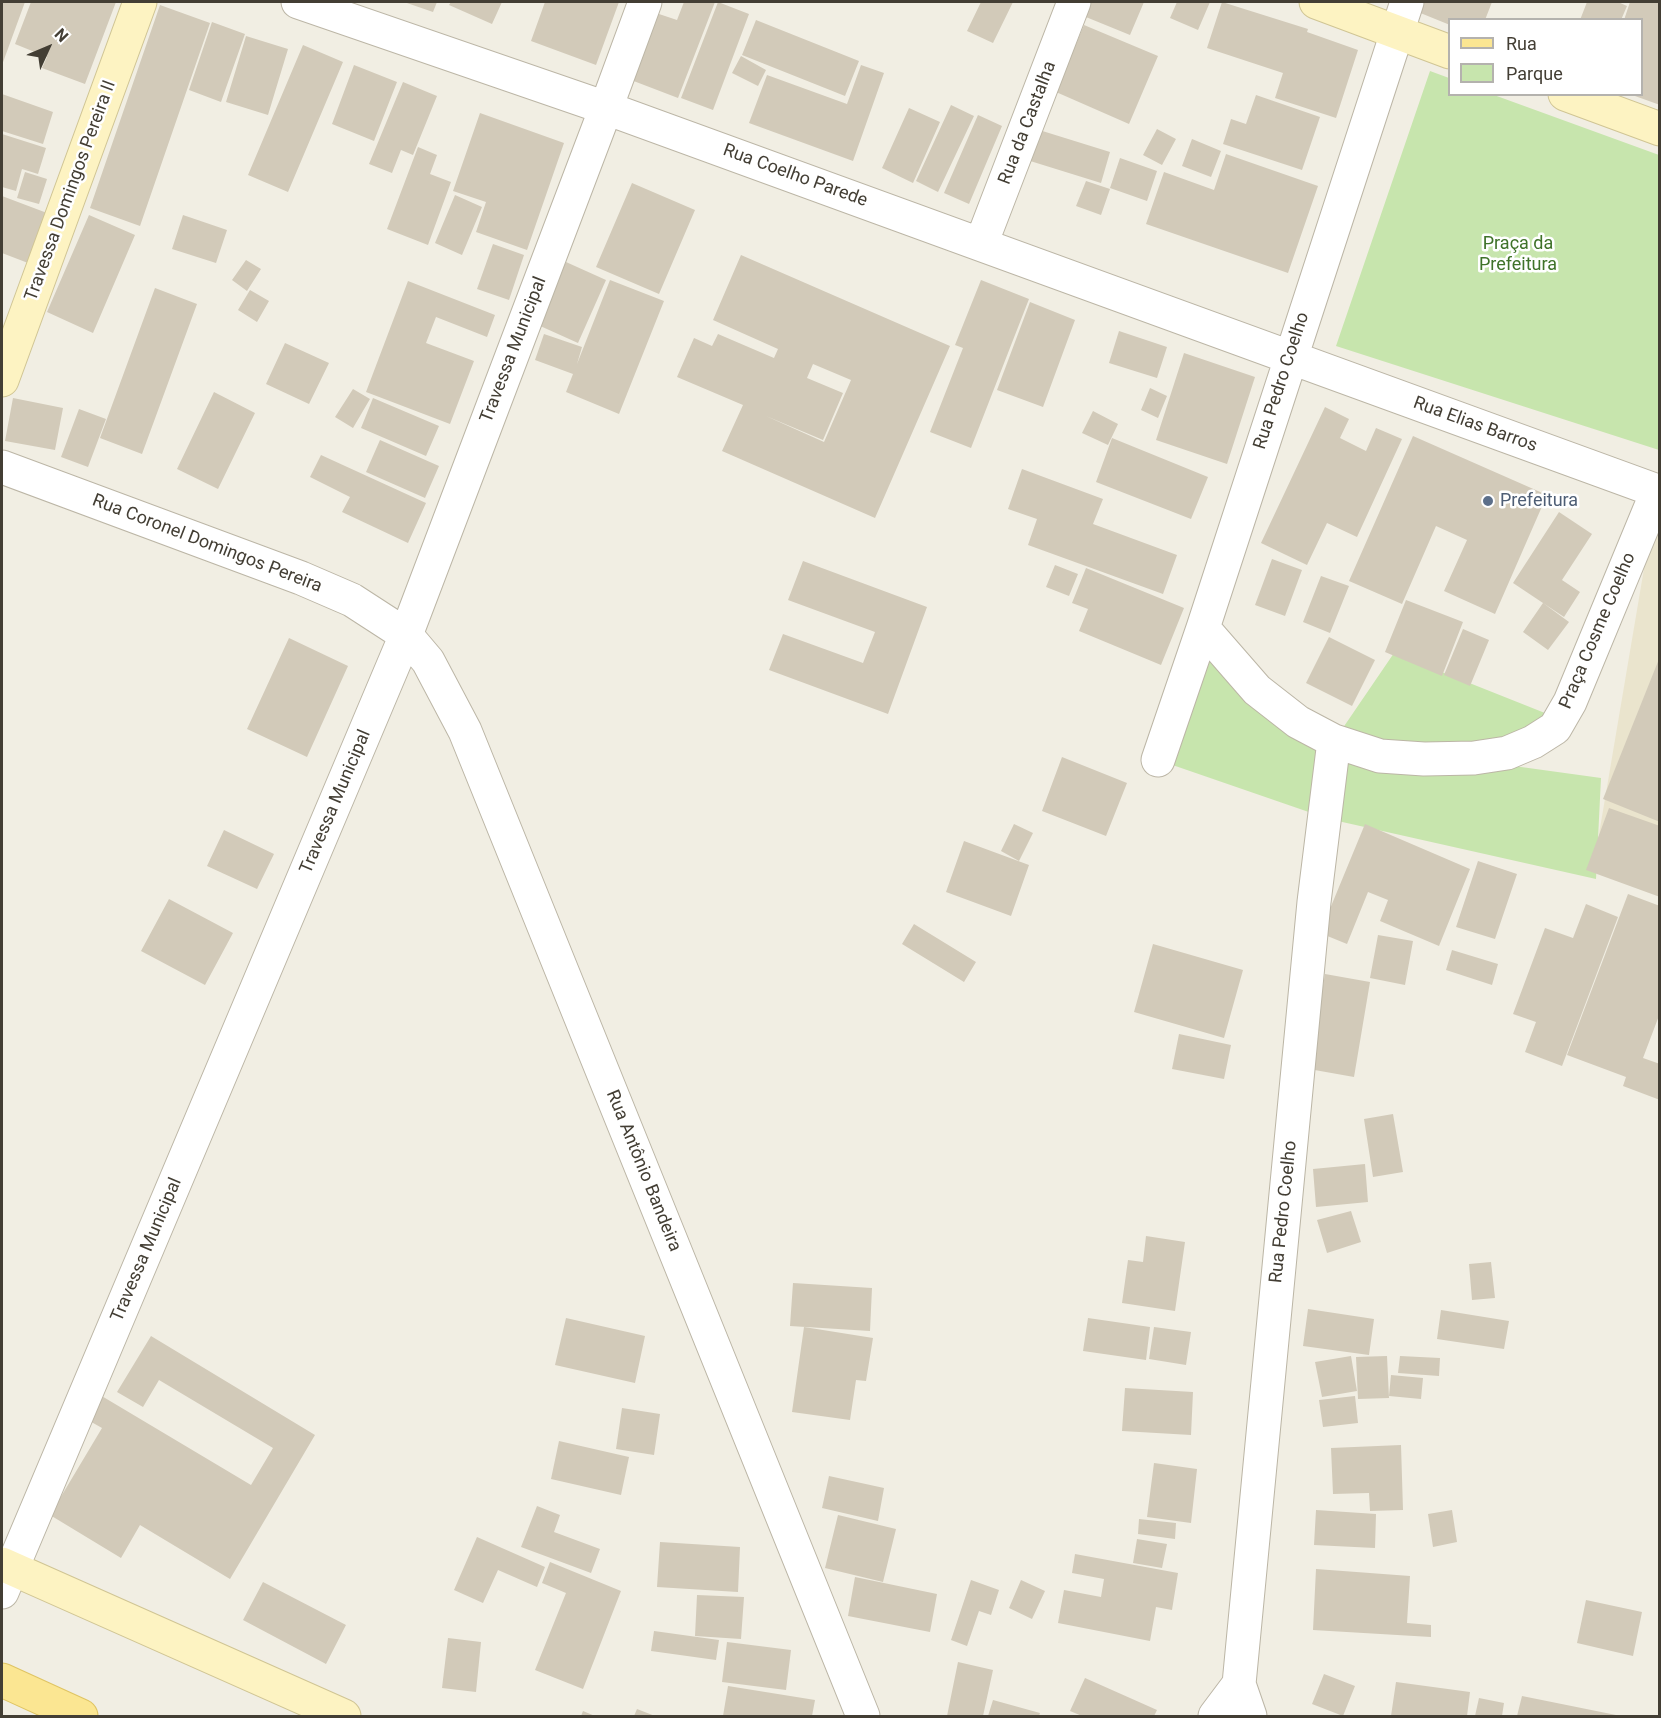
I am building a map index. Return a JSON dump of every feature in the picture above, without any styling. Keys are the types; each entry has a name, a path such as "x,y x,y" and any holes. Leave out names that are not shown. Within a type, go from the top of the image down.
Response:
{"main road":[{"path":"2,1680 81,1716"}],"street":[{"name":"Travessa Domingos Pereira II","path":"2,380 140,2"},
{"name":"Rua Coelho Parede","path":"298,2 606,108 1290,357"},
{"name":"Travessa Municipal","path":"5,1575 406,636 645,2"},
{"name":"Rua da Castalha","path":"981,244 1074,2"},
{"path":"1316,2 1448,52"},
{"name":"Rua Pedro Coelho","path":"1158,760 1407,2"},
{"path":"1570,96 1659,129"},
{"name":"Rua Elias Barros","path":"1290,357 1658,492"},
{"name":"Rua Coronel Domingos Pereira","path":"2,467 301,578 352,600 406,636"},
{"name":"Praça Cosme Coelho","path":"1203,628 1257,690 1298,722 1334,741 1380,756 1424,759 1474,758 1506,753 1533,742 1555,728 1587,664 1658,492"},
{"name":"Rua Antônio Bandeira","path":"406,636 428,661 465,731 863,1716"},
{"name":"Rua Pedro Coelho","path":"1250,1716 1239,1684 1314,902 1334,741"},
{"path":"5,1575 344,1716"},
{"path":"1215,1716 1239,1684"}],"shaded area":[{"path":"1657,492 1660,493 1659,866 1598,840"}],"green space":[{"name":"Praça da Prefeitura","path":"1430,71 1448,78 1448,96 1497,96 1659,155 1659,450 1336,346"},
{"path":"1203,628 1334,741 1394,653 1560,719 1507,753 1347,743 1601,778 1596,879 1329,819 1158,760"}],"building":[{"path":"2,2 25,2 2,65"},
{"path":"31,2 116,2 85,84 42,68 47,57 15,44"},
{"path":"404,2 437,2 433,12"},
{"path":"451,2 502,2 492,24 449,5"},
{"path":"545,2 619,2 596,65 531,41"},
{"path":"684,2 715,2 678,98 631,80 656,13 677,20"},
{"path":"718,2 749,14 713,110 681,98"},
{"path":"981,2 1013,2 993,43 967,31"},
{"path":"1087,2 1144,2 1130,35 1081,15"},
{"path":"1177,2 1210,2 1198,30 1170,18"},
{"path":"1222,2 1308,29 1307,32 1358,50 1336,118 1275,98 1283,73 1207,48"},
{"path":"1416,2 1492,2 1486,18 1448,18 1448,24 1413,10"},
{"path":"1587,2 1618,2 1627,6 1622,18 1581,18"},
{"path":"1630,2 1660,2 1660,105 1635,96 1643,96 1643,18 1625,18"},
{"path":"160,5 210,23 140,226 90,208"},
{"path":"756,20 859,61 845,96 742,55"},
{"path":"212,22 245,34 221,102 189,90"},
{"path":"1084,25 1158,56 1129,124 1056,92"},
{"path":"246,36 288,49 268,115 226,102"},
{"path":"303,45 343,62 288,192 248,175"},
{"path":"741,56 766,70 758,86 732,73"},
{"path":"354,65 397,82 374,141 332,124"},
{"path":"861,65 884,73 853,161 749,123 767,75 847,104"},
{"path":"403,82 437,96 413,155 401,150 392,173 369,164"},
{"path":"2,94 53,112 43,144 2,131"},
{"path":"1256,95 1320,117 1302,170 1223,144 1231,119 1246,124"},
{"path":"951,105 974,116 938,192 916,181"},
{"path":"909,108 940,122 913,183 882,168"},
{"path":"480,113 564,143 527,250 476,232 486,202 453,191"},
{"path":"978,115 1002,126 969,204 944,193"},
{"path":"1036,129 1110,152 1101,183 1027,160"},
{"path":"1157,129 1176,139 1162,165 1143,155"},
{"path":"2,134 46,148 38,174 22,169 16,191 2,187"},
{"path":"1192,139 1221,151 1211,177 1182,166"},
{"path":"418,147 437,155 430,174 451,182 428,245 387,229"},
{"path":"1226,154 1318,186 1288,273 1146,224 1164,172 1214,190"},
{"path":"1120,158 1157,171 1147,201 1110,188"},
{"path":"25,172 47,179 39,204 17,198"},
{"path":"1086,181 1110,189 1101,215 1076,206"},
{"path":"632,183 695,210 659,294 596,267"},
{"path":"455,195 482,207 462,255 435,243"},
{"path":"2,196 47,213 28,263 2,253"},
{"path":"89,215 135,235 93,333 47,312"},
{"path":"183,215 227,230 216,263 172,249"},
{"path":"493,244 524,255 509,300 477,289"},
{"path":"741,255 950,346 875,518 722,451 743,405 677,377 694,338 712,346 718,334 774,358 778,349 713,320","holes":["813,364 851,380 824,442 766,416 823,440 843,393 807,378"]},
{"path":"246,260 261,269 247,291 232,280"},
{"path":"566,262 606,280 578,343 538,325"},
{"path":"610,280 664,301 619,414 566,392 573,374 535,360 544,334 582,347 577,364"},
{"path":"981,280 1029,299 971,448 930,432 963,348 955,345"},
{"path":"408,281 495,315 487,337 436,317 426,343 474,361 450,424 366,392"},
{"path":"155,288 197,304 142,454 100,438"},
{"path":"250,290 269,301 257,322 238,310"},
{"path":"1030,302 1075,320 1043,407 997,390"},
{"path":"1119,331 1167,347 1157,378 1109,363"},
{"path":"285,343 329,363 309,404 266,384"},
{"path":"1184,353 1255,377 1227,464 1156,440"},
{"path":"1150,388 1167,396 1158,418 1141,410"},
{"path":"353,389 370,399 353,428 335,417"},
{"path":"214,392 255,413 218,489 177,469"},
{"path":"13,398 63,408 55,450 5,441"},
{"path":"373,398 439,426 426,456 361,428"},
{"path":"1325,407 1349,419 1340,438 1366,451 1376,428 1402,439 1357,537 1327,523 1307,565 1261,543"},
{"path":"79,409 106,419 88,467 61,457"},
{"path":"1093,411 1118,424 1108,445 1082,433"},
{"path":"1413,436 1547,495 1495,614 1444,591 1467,540 1436,526 1402,604 1349,581"},
{"path":"1112,438 1208,477 1191,519 1096,482"},
{"path":"380,440 439,466 425,498 366,472"},
{"path":"321,455 426,503 408,543 342,512 350,497 310,477"},
{"path":"1022,469 1103,499 1093,524 1177,555 1163,594 1028,545 1037,519 1008,509"},
{"path":"1559,512 1592,534 1562,580 1580,592 1564,617 1513,583"},
{"path":"1272,559 1302,570 1285,616 1255,605"},
{"path":"803,561 927,607 888,714 769,670 783,634 863,663 875,632 788,600"},
{"path":"1055,565 1078,574 1069,596 1046,587"},
{"path":"1086,568 1184,608 1161,665 1079,631 1088,609 1072,603"},
{"path":"1321,576 1349,586 1330,633 1303,622"},
{"path":"1406,600 1463,622 1442,676 1385,652"},
{"path":"1543,603 1569,622 1548,650 1523,632"},
{"path":"1463,629 1489,640 1470,686 1444,675"},
{"path":"1329,637 1375,660 1352,706 1306,683"},
{"path":"289,638 348,666 307,757 247,729"},
{"path":"1660,659 1660,822 1603,799"},
{"path":"1062,757 1127,783 1106,836 1042,811"},
{"path":"1609,808 1660,826 1660,897 1586,870"},
{"path":"1014,824 1033,833 1019,861 1001,851"},
{"path":"1365,824 1470,869 1439,946 1380,921 1388,900 1368,892 1347,944 1320,933"},
{"path":"224,830 274,854 257,889 207,866"},
{"path":"964,841 1029,865 1011,916 946,892"},
{"path":"1478,861 1517,874 1495,939 1456,927"},
{"path":"1628,894 1660,906 1660,1013 1643,1058 1660,1064 1660,1100 1623,1086 1626,1077 1567,1055"},
{"path":"169,899 233,933 205,985 141,951"},
{"path":"1586,904 1618,917 1562,1066 1525,1052 1536,1022 1513,1014 1545,928 1573,938"},
{"path":"914,924 976,962 964,982 902,944"},
{"path":"1378,935 1413,941 1405,985 1370,978"},
{"path":"1153,944 1243,970 1224,1038 1134,1012"},
{"path":"1452,950 1498,964 1492,985 1446,970"},
{"path":"1325,974 1370,982 1354,1077 1309,1069"},
{"path":"1179,1034 1231,1045 1224,1079 1172,1069"},
{"path":"1393,1114 1403,1172 1373,1177 1364,1119"},
{"path":"1365,1164 1368,1202 1316,1207 1313,1169"},
{"path":"1351,1211 1361,1242 1327,1253 1317,1220"},
{"path":"1146,1236 1185,1242 1175,1311 1122,1303 1128,1260 1143,1262"},
{"path":"1491,1262 1495,1298 1472,1300 1469,1264"},
{"path":"793,1283 872,1288 870,1331 790,1326"},
{"path":"1308,1309 1374,1319 1369,1355 1303,1346"},
{"path":"1441,1310 1509,1321 1504,1349 1437,1339"},
{"path":"566,1318 645,1336 635,1383 555,1365"},
{"path":"1088,1318 1150,1327 1146,1360 1083,1351"},
{"path":"804,1327 873,1338 866,1381 856,1380 850,1420 792,1412"},
{"path":"1154,1327 1191,1332 1186,1365 1149,1359"},
{"path":"151,1336 315,1435 230,1579 140,1525 121,1558 50,1515 102,1428 86,1419 100,1395 251,1485 273,1448 159,1380 143,1407 117,1392"},
{"path":"1351,1356 1357,1391 1322,1397 1315,1362"},
{"path":"1387,1356 1389,1398 1358,1399 1356,1357"},
{"path":"1400,1356 1440,1358 1439,1376 1398,1373"},
{"path":"1391,1375 1423,1378 1421,1399 1389,1396"},
{"path":"1125,1388 1193,1392 1191,1435 1122,1431"},
{"path":"1355,1396 1358,1423 1323,1427 1319,1400"},
{"path":"622,1408 660,1414 654,1455 616,1449"},
{"path":"559,1441 629,1457 621,1495 551,1479"},
{"path":"1401,1445 1403,1510 1370,1511 1369,1493 1333,1494 1331,1448"},
{"path":"1154,1463 1197,1469 1191,1523 1147,1517"},
{"path":"829,1476 884,1488 878,1521 822,1508"},
{"path":"537,1506 560,1515 554,1532 600,1549 591,1573 521,1547"},
{"path":"1316,1510 1376,1514 1375,1548 1314,1545"},
{"path":"1452,1510 1457,1542 1433,1547 1428,1514"},
{"path":"838,1515 896,1529 883,1582 825,1568"},
{"path":"1139,1519 1176,1523 1175,1539 1138,1534"},
{"path":"477,1537 545,1567 537,1587 498,1570 483,1603 454,1590"},
{"path":"1137,1539 1167,1544 1162,1568 1133,1563"},
{"path":"660,1542 740,1547 738,1592 657,1587"},
{"path":"1075,1554 1178,1573 1172,1610 1156,1607 1150,1641 1058,1623 1064,1590 1101,1597 1104,1579 1072,1573"},
{"path":"550,1562 621,1591 583,1689 535,1670 566,1593 542,1583"},
{"path":"1316,1569 1410,1576 1407,1623 1431,1625 1431,1637 1313,1630"},
{"path":"855,1577 937,1594 930,1632 848,1616"},
{"path":"971,1580 999,1590 991,1615 979,1611 967,1646 951,1640"},
{"path":"1021,1580 1045,1591 1032,1619 1009,1608"},
{"path":"263,1582 346,1625 326,1664 243,1620"},
{"path":"697,1595 744,1597 741,1639 695,1636"},
{"path":"1586,1600 1642,1612 1633,1656 1577,1643"},
{"path":"654,1631 719,1640 716,1660 651,1651"},
{"path":"448,1638 481,1642 476,1692 442,1688"},
{"path":"727,1642 791,1650 786,1690 722,1682"},
{"path":"958,1662 993,1670 983,1716 947,1716"},
{"path":"1324,1674 1355,1686 1343,1716 1312,1704"},
{"path":"1085,1678 1157,1710 1154,1716 1082,1716 1070,1711"},
{"path":"1396,1682 1470,1692 1467,1716 1391,1716"},
{"path":"728,1686 815,1700 812,1716 723,1716"},
{"path":"1522,1696 1616,1715 1616,1716 1517,1716"},
{"path":"1479,1698 1504,1703 1502,1716 1475,1716"},
{"path":"993,1700 1040,1713 1039,1716 988,1716"},
{"path":"637,1709 655,1716 634,1716"},
{"path":"583,1711 595,1716 581,1716"}],"place":[{"name":"Prefeitura","path":"1488,501"}]}
